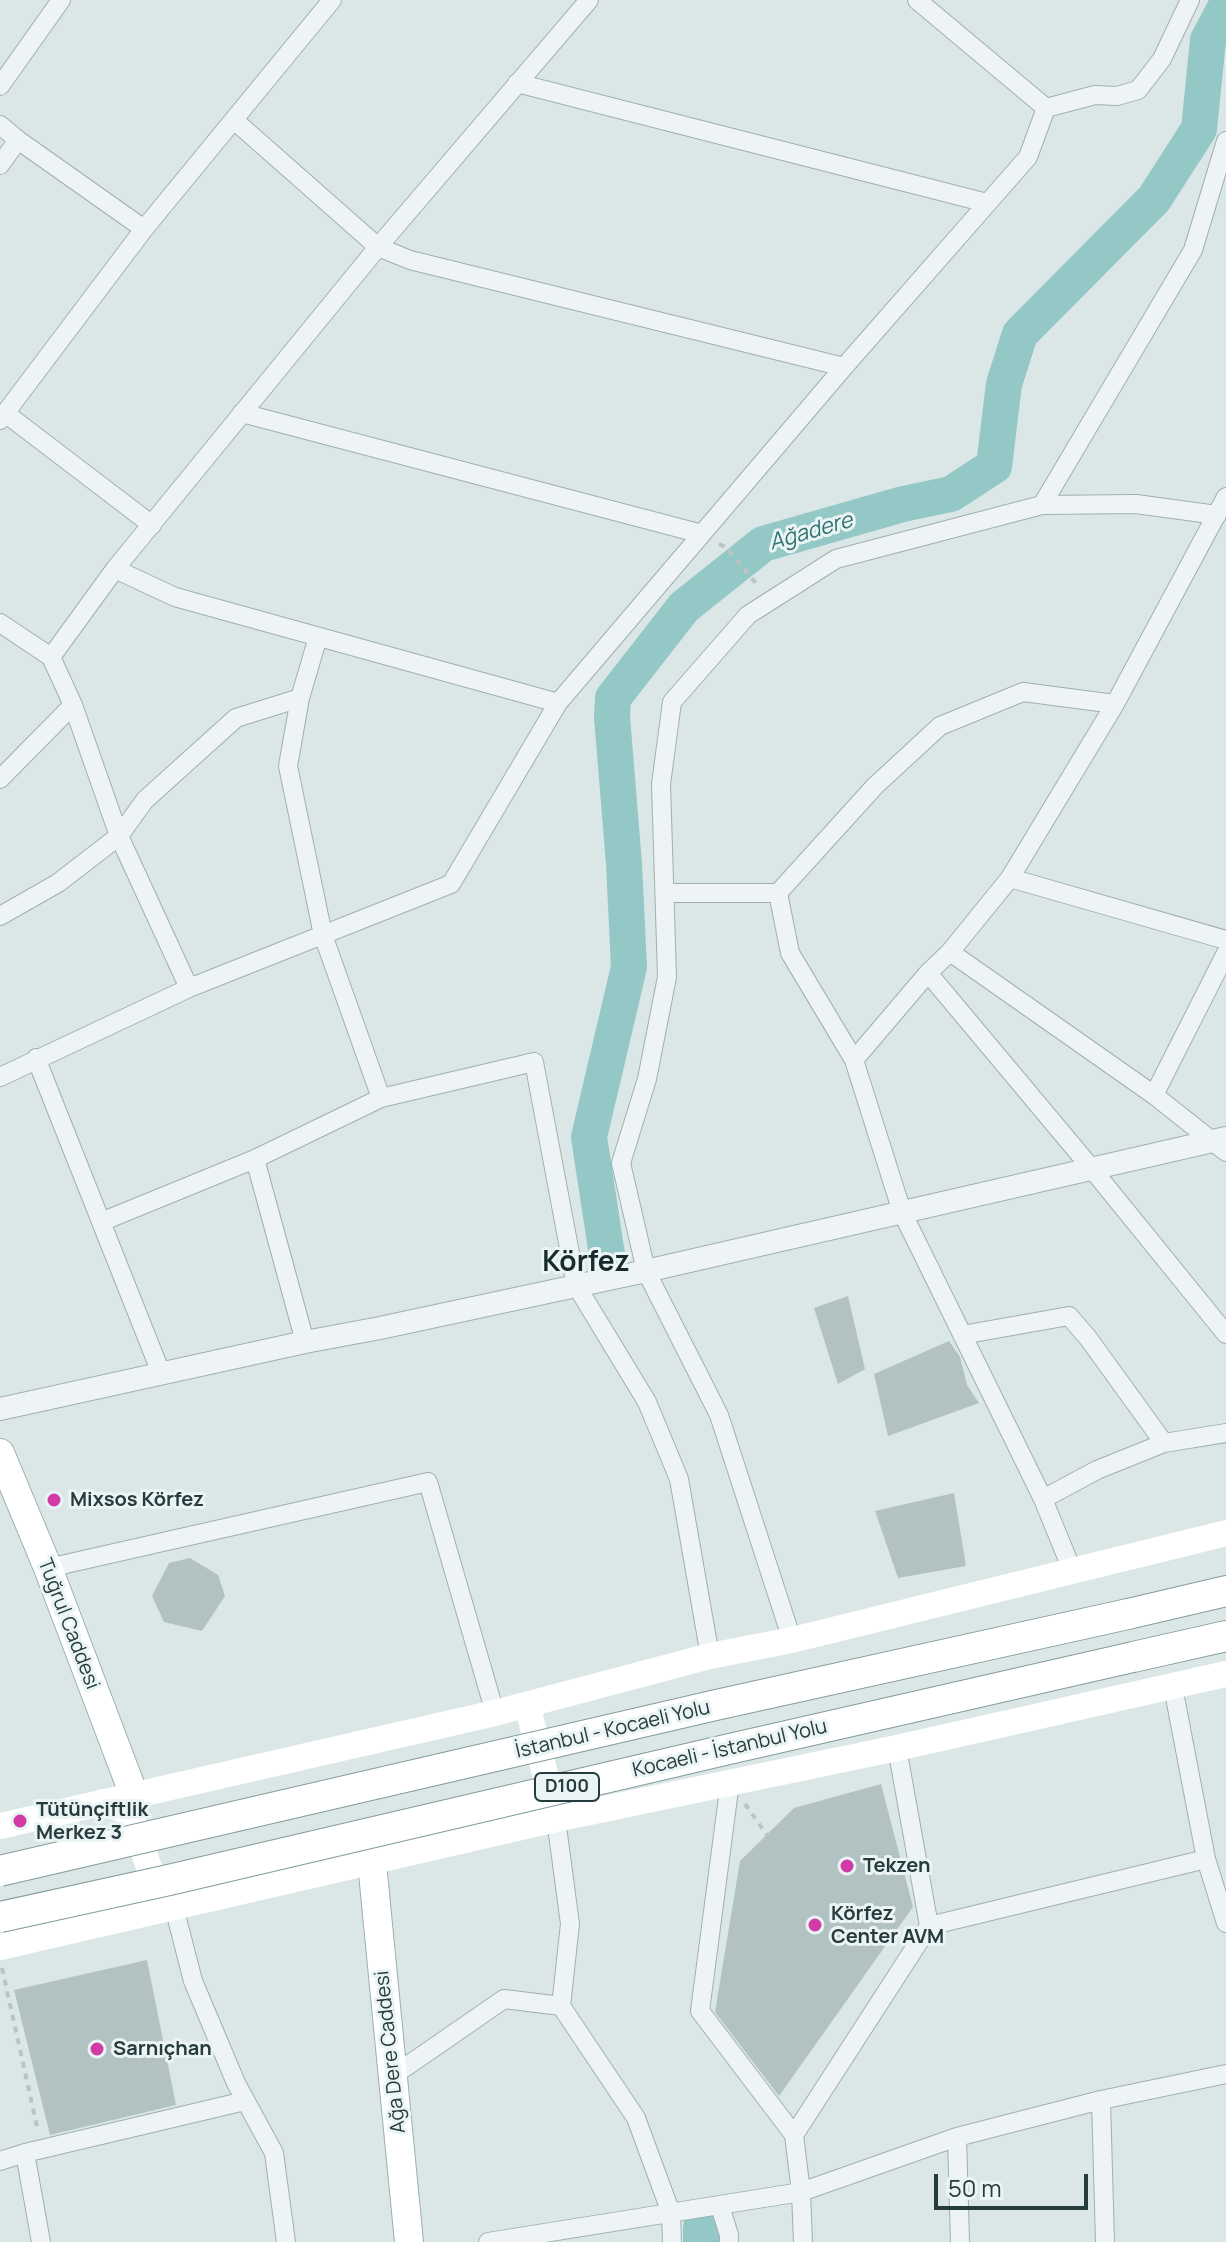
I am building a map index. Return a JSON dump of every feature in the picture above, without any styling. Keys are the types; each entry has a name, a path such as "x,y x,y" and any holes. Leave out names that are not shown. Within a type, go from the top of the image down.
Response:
{"highway":[{"name":"İstanbul - Kocaeli Yolu","path":"0,1871 716,1705 1226,1591"},
{"name":"Kocaeli - İstanbul Yolu","path":"0,1917 1226,1636"}],"main road":[{"name":"Tuğrul Caddesi","path":"0,1453 48,1568 134,1795"},
{"path":"0,1826 495,1713 710,1656 792,1640 1226,1533"},
{"path":"0,1947 556,1819 897,1748 1226,1674"},
{"path":"527,1705 556,1819"},
{"path":"134,1795 174,1907"},
{"path":"103,1802 125,1811 132,1819 157,1890 154,1899 141,1914"},
{"name":"Ağa Dere Caddesi","path":"372,1863 409,2242"}],"street":[{"path":"0,86 61,0"},
{"path":"152,525 3,417 144,229 332,0"},
{"path":"51,657 115,569 242,413 378,247 589,0"},
{"path":"917,0 1046,108"},
{"path":"1046,108 1095,95 1117,96 1138,90 1162,59 1190,0"},
{"path":"517,83 987,203"},
{"path":"0,1077 189,988 451,884 558,703 844,367 1028,157 1046,108"},
{"path":"234,120 378,247 410,260 844,367"},
{"path":"0,125 144,229"},
{"path":"0,165 18,140"},
{"path":"1042,505 1193,250 1226,141"},
{"path":"242,413 702,534"},
{"path":"854,1060 928,973 950,952 1010,878 1115,704 1226,497"},
{"path":"792,1640 719,1415 646,1271 621,1163 647,1079 667,977 661,784 672,702 748,615 836,559 1042,505 1136,504 1217,515"},
{"path":"115,569 175,597 558,703"},
{"path":"0,623 51,657 73,705 119,836 189,988"},
{"path":"318,637 300,698 288,766 323,935 381,1098"},
{"path":"665,893 778,893 875,786 940,726 1023,692 1115,704"},
{"path":"0,916 58,883 119,836 145,800 236,718 300,698"},
{"path":"0,779 73,705"},
{"path":"1010,878 1226,940"},
{"path":"778,893 790,953 854,1060 902,1212 1043,1499 1072,1570"},
{"path":"950,952 1222,1144"},
{"path":"1154,1095 1226,953"},
{"path":"928,973 1226,1334"},
{"path":"36,1058 161,1373"},
{"path":"101,1222 255,1159 381,1098 534,1062 576,1285 647,1402 679,1479 710,1656"},
{"path":"0,1409 646,1271 1092,1169 1222,1144"},
{"path":"255,1159 305,1342"},
{"path":"962,1335 1069,1316 1164,1443"},
{"path":"1043,1499 1097,1470 1164,1443 1226,1433"},
{"path":"48,1568 428,1482 495,1713"},
{"path":"1173,1687 1206,1859 1226,1923"},
{"path":"794,2135 929,1926 897,1748"},
{"path":"730,1782 700,2011 794,2135 803,2242"},
{"path":"556,1819 570,1924 561,2006 636,2118 671,2213 672,2242"},
{"path":"929,1926 1206,1859"},
{"path":"174,1907 193,1981 236,2083 274,2153 286,2242"},
{"path":"394,2075 504,1999 561,2006"},
{"path":"488,2242 801,2192 957,2137 1101,2100 1226,2074"},
{"path":"1101,2100 1105,2242"},
{"path":"0,2161 245,2101"},
{"path":"957,2137 960,2242"},
{"path":"34,2151 41,2242"},
{"path":"720,2206 729,2242"}],"path":[{"path":"702,534 726,547 770,601"},
{"path":"730,1782 767,1835"},
{"path":"0,1960 34,2151"}],"building":[{"path":"848,1296 865,1369 838,1384 814,1308"},
{"path":"949,1341 960,1357 967,1385 979,1403 888,1436 874,1374"},
{"path":"954,1493 966,1566 898,1578 875,1511"},
{"path":"190,1558 218,1575 225,1596 202,1631 164,1622 152,1596 169,1563"},
{"name":"Körfez Center AVM","path":"881,1784 913,1907 779,2096 715,2012 740,1861 794,1808"},
{"name":"Sarnıçhan","path":"147,1960 176,2105 50,2135 14,1990"}],"waterway":[{"name":"Ağadere","path":"607,1255 589,1137 629,967 613,698 684,607 763,544 903,504 951,494 994,466 1004,384 1020,334 1154,199 1199,129 1208,40 1226,6"},
{"name":"Ağadere","path":"701,2227 701,2242"}],"place":[{"name":"Mixsos Körfez","path":"54,1500"},
{"name":"Tütünçiftlik Merkez 3","path":"20,1821"},
{"name":"Tekzen","path":"847,1866"},
{"name":"Körfez Center AVM","path":"815,1925"},
{"name":"Sarnıçhan","path":"97,2049"}],"district":[{"name":"Körfez","path":"586,1263"}]}
